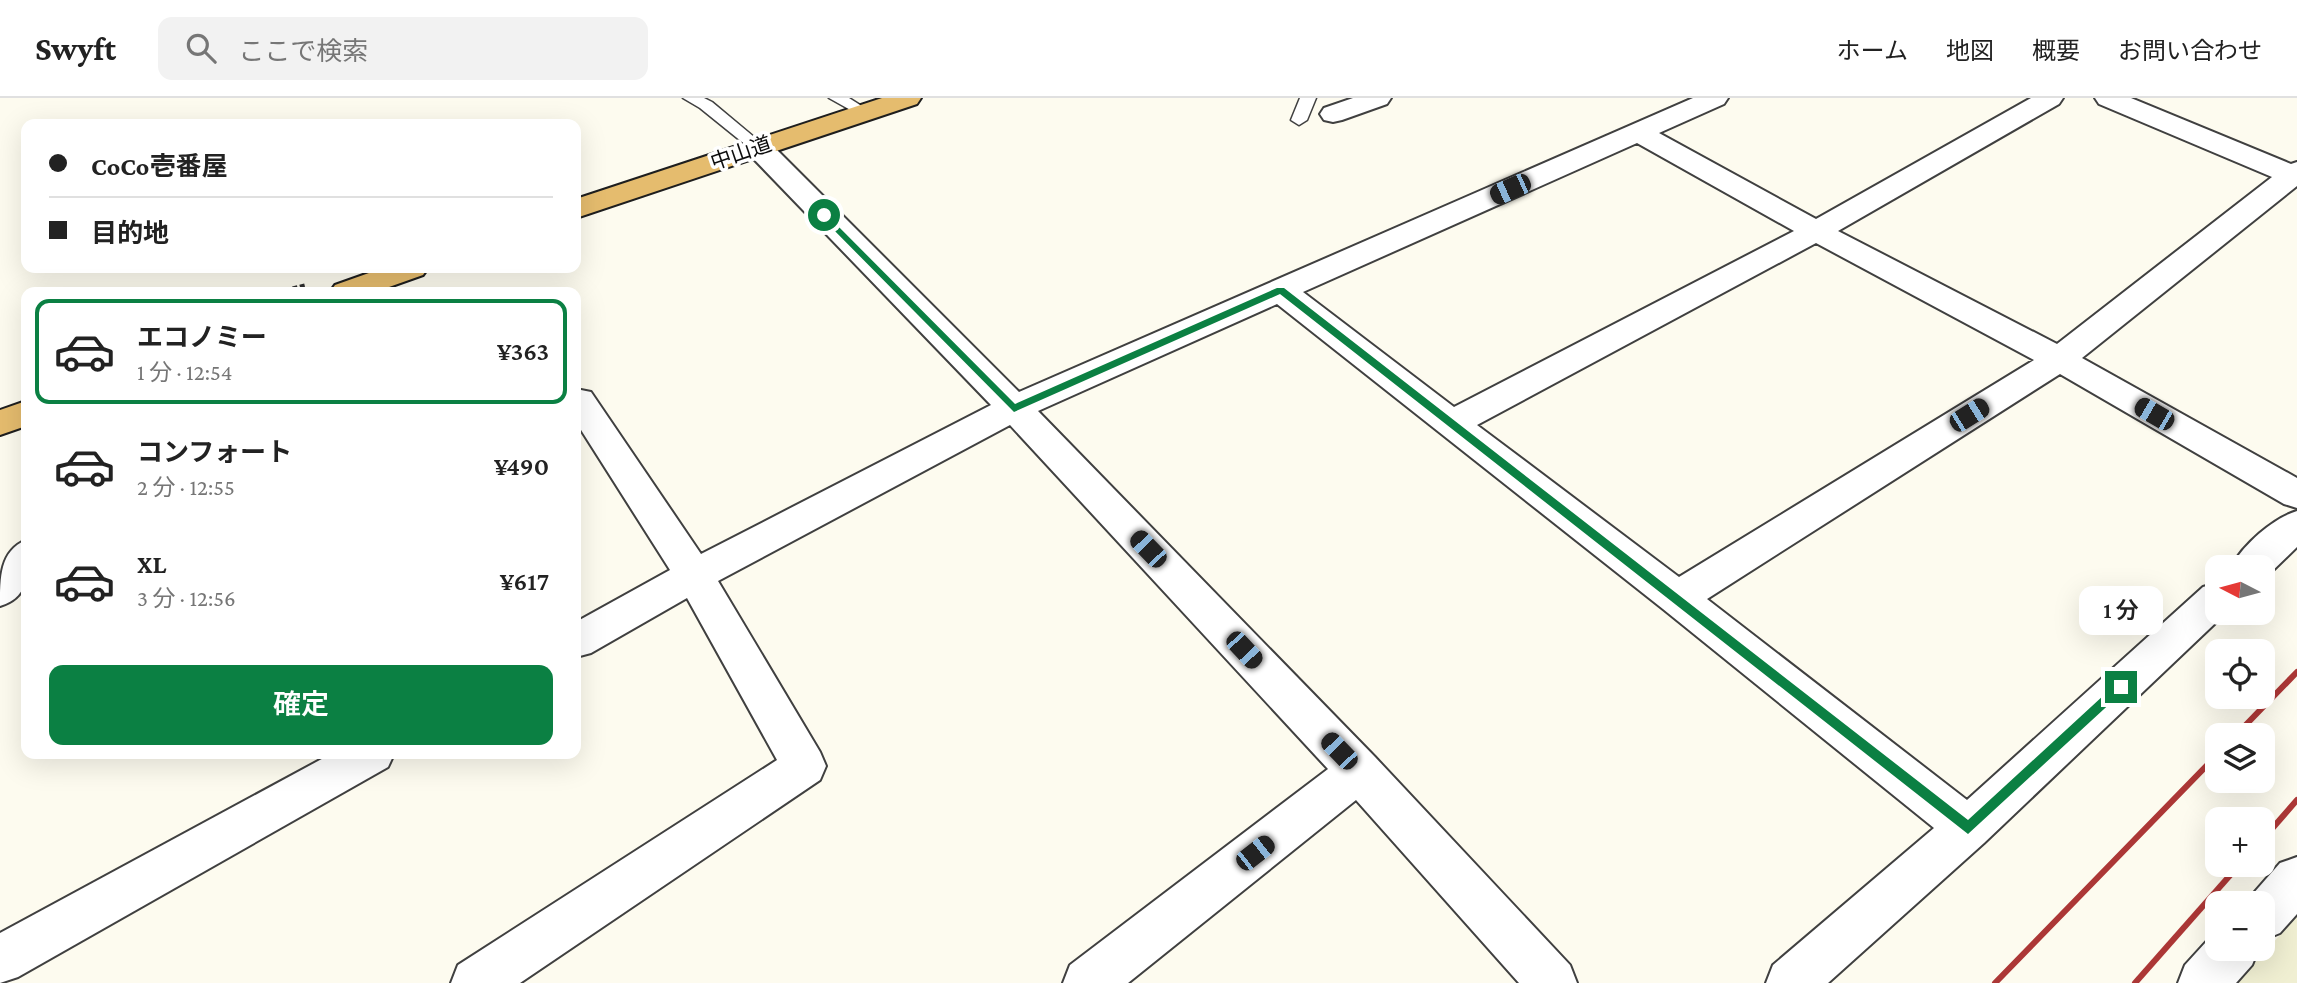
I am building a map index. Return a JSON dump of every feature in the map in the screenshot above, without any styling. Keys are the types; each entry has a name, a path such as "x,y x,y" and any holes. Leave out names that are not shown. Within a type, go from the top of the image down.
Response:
{"highway":[{"name":"中山道","path":"581,207 908,98"},
{"path":"360,287 398,273"},
{"path":"0,423 21,415"}],"street":[{"path":"1333,114 1378,98"},
{"path":"1452,422 1816,232 2050,98"},
{"path":"1677,598 2059,359 2295,175 2108,98"},
{"path":"581,638 694,575 1014,408 1638,132 1699,100"},
{"path":"1638,132 1816,232 2059,359 2297,495"},
{"path":"758,147 1014,408 1359,771 1552,983"},
{"path":"1281,290 1968,828"},
{"path":"476,983 804,766 694,575 581,403"},
{"path":"2264,555 2297,525"},
{"path":"0,590 21,562"},
{"path":"1791,983 1968,828 2205,609"},
{"path":"0,960 363,759"},
{"path":"1088,983 1359,771"},
{"path":"2275,904 2297,879"},
{"path":"2203,983 2222,961"}],"lane":[{"path":"691,98 706,105 758,147"},
{"path":"837,98 863,112"},
{"path":"1300,120 1308,98"}],"green space":[{"path":"2297,916 2297,983 2237,983 2257,961 2275,961 2275,941"}],"railway":[{"path":"2248,723 2297,672"},
{"path":"1995,983 2205,767"},
{"path":"2275,825 2297,800"},
{"path":"2135,983 2229,877"}],"route":[{"path":"824,215 1014,408 1281,290 1968,828 2121,687"}]}
